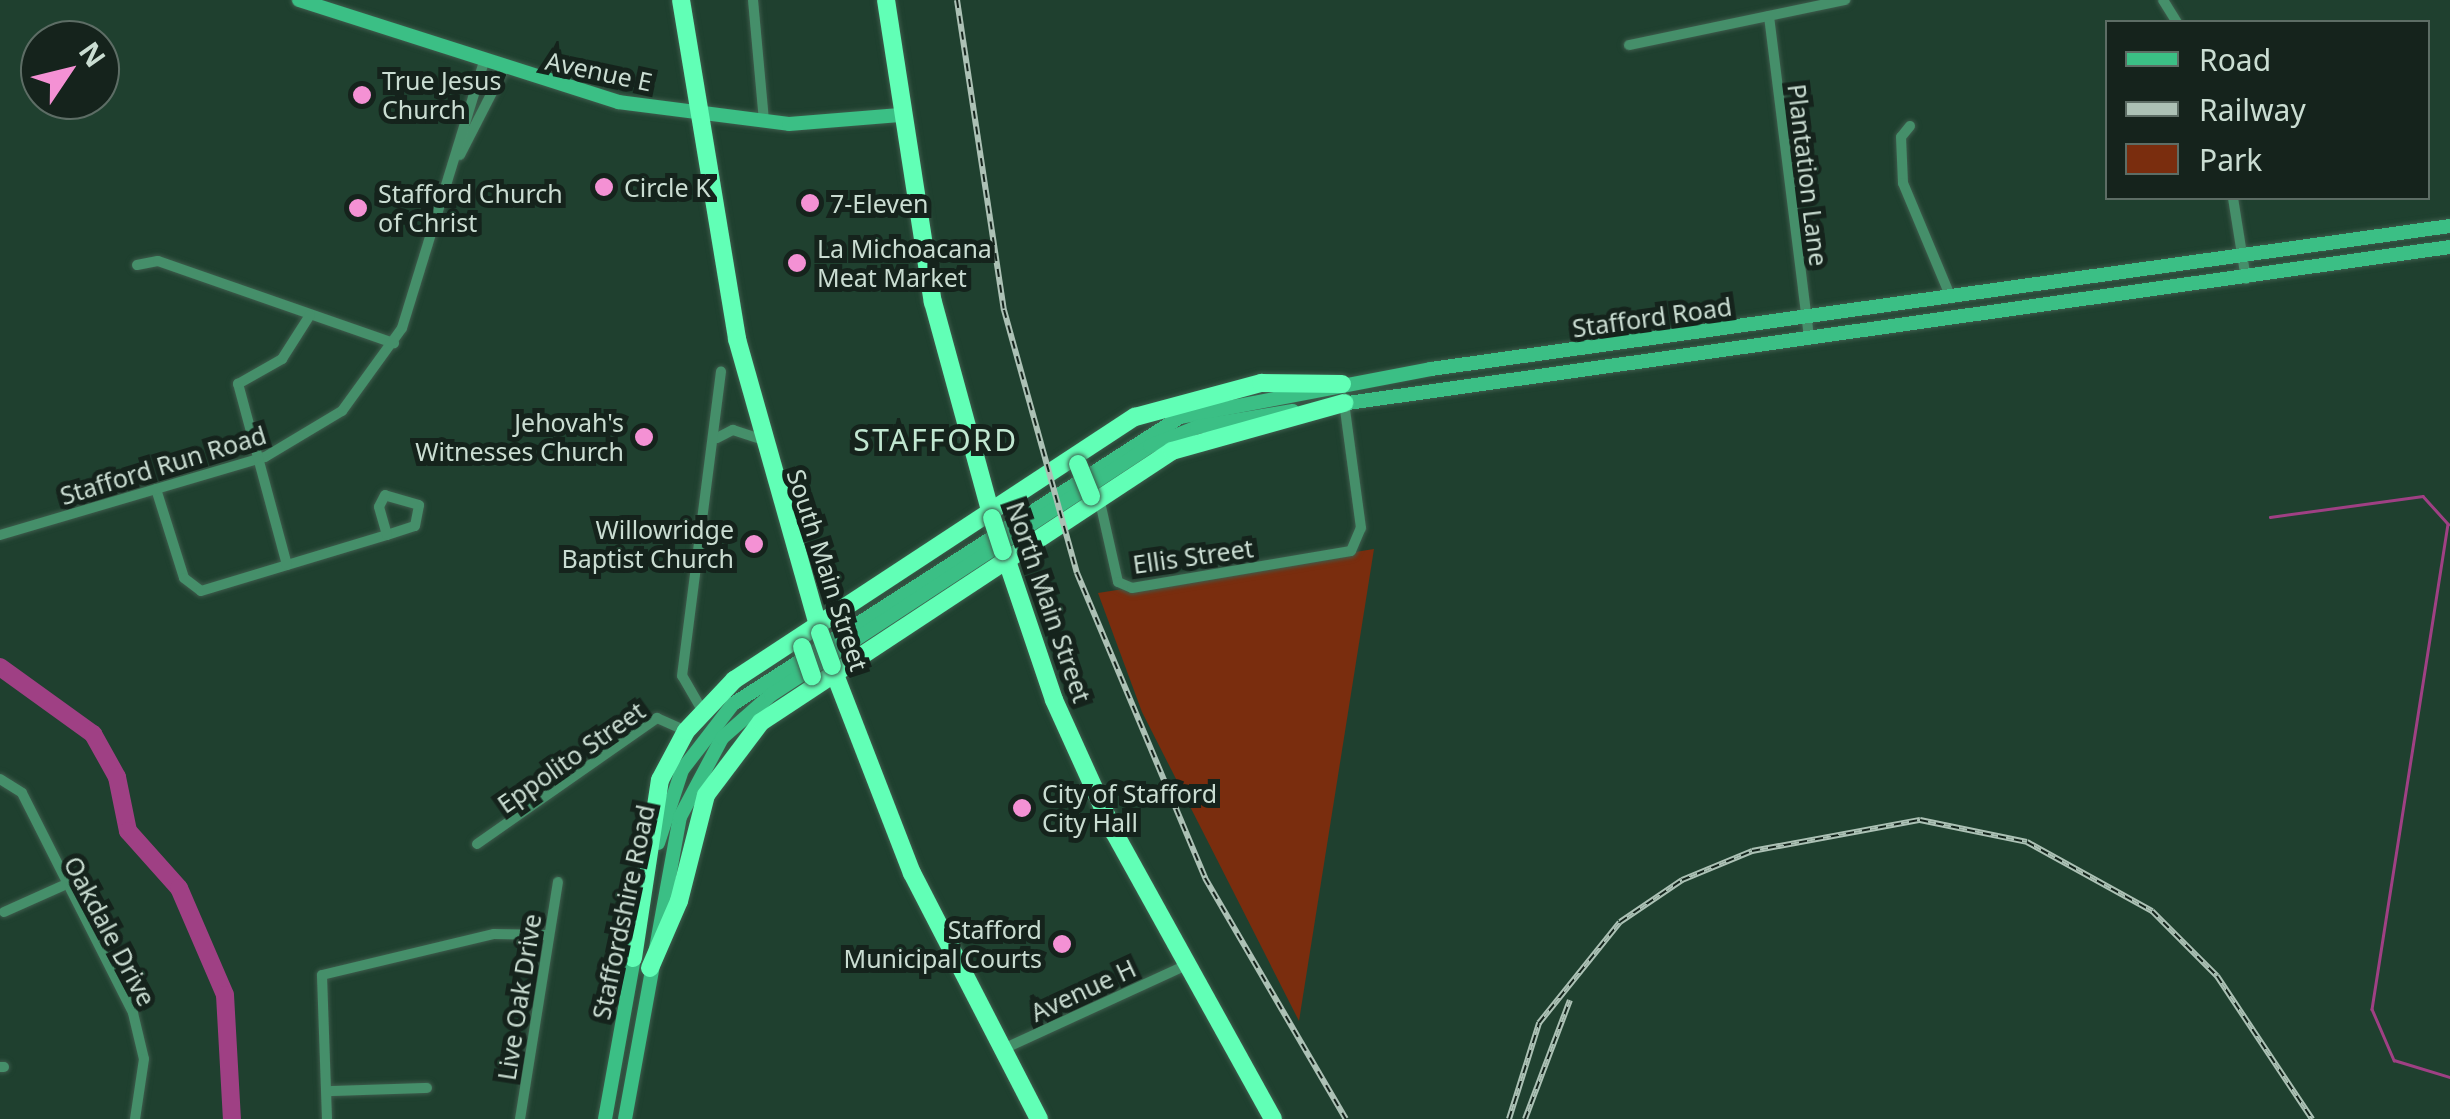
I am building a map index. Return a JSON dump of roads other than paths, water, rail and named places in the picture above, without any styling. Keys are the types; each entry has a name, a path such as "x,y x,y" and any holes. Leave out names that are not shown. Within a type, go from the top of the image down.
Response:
{"highway":[{"name":"South Main Street","path":"681,0 696,112 762,439 819,628 912,873 1039,1119"},
{"name":"North Main Street","path":"886,0 900,115 933,302 1005,557 1071,740 1182,966 1273,1119"},
{"path":"642,963 648,813 686,731 702,710 991,514 1182,399 1262,383 1342,384"},
{"path":"642,963 717,774 751,732 809,684 1172,451 1344,404"},
{"path":"1079,458 1095,499"},
{"path":"796,645 809,684"}],"main road":[{"name":"Avenue E","path":"299,0 587,96 764,121 900,115"},
{"name":"Stafford Road","path":"912,594 1155,427 1342,384 2450,226"},
{"name":"Stafford Road","path":"912,594 1170,436 1344,404 2246,279 2450,247"},
{"name":"Staffordshire Road","path":"605,1119 680,818 708,756 754,707 912,594"},
{"name":"Staffordshire Road","path":"625,1119 642,963"}],"street":[{"path":"753,0 764,121"},
{"path":"1629,44 1845,0"},
{"name":"Plantation Lane","path":"1769,16 1810,338"},
{"name":"Stafford Run Road","path":"0,535 257,459 342,411 394,344 460,154 484,64"},
{"name":"Stafford Run Road","path":"460,154 503,71"},
{"path":"1910,126 1900,137 1902,183 1952,299"},
{"path":"2234,200 2246,279"},
{"path":"138,266 158,261 394,344"},
{"path":"287,566 238,384 282,359 310,316"},
{"path":"702,710 682,676 717,438 721,371"},
{"name":"Ellis Street","path":"1095,499 1118,582 1132,588 1356,548 1344,404"},
{"path":"717,438 734,430 762,439"},
{"path":"156,489 194,589 287,566 387,536 415,526 419,505 385,495 378,507 387,536"},
{"name":"Eppolito Street","path":"478,844 657,718 686,731"},
{"name":"Oakdale Drive","path":"0,779 22,793 62,886 133,1014 144,1058 135,1119"},
{"name":"Live Oak Drive","path":"520,1119 558,882"},
{"path":"4,912 62,886"},
{"path":"327,1119 330,1091 322,975 494,934 549,935"},
{"name":"Avenue H","path":"1001,1050 1182,966"},
{"path":"330,1091 428,1088"}],"waterway":[{"path":"2270,517 2423,496 2448,524 2372,1009 2394,1060 2450,1077"},
{"path":"0,667 93,734 117,777 128,831 179,888 225,995 232,1119"}],"railway":[{"path":"957,0 1004,310 1077,573 1205,878 1346,1119"},
{"path":"1509,1119 1539,1023 1620,922 1682,880 1752,851 1920,820 2027,842 2152,911 2217,976 2312,1119"},
{"path":"1525,1119 1570,1000"}],"place":[{"name":"True Jesus Church","path":"362,95"},
{"name":"Circle K","path":"604,187"},
{"name":"7-Eleven","path":"810,203"},
{"name":"Stafford Church of Christ","path":"358,208"},
{"name":"La Michoacana Meat Market","path":"797,263"},
{"name":"Jehovah's Witnesses Church","path":"644,437"},
{"name":"Willowridge Baptist Church","path":"754,544"},
{"name":"City of Stafford City Hall","path":"1022,808"},
{"name":"Stafford Municipal Courts","path":"1062,944"}],"district":[{"name":"STAFFORD","path":"936,440"}]}
